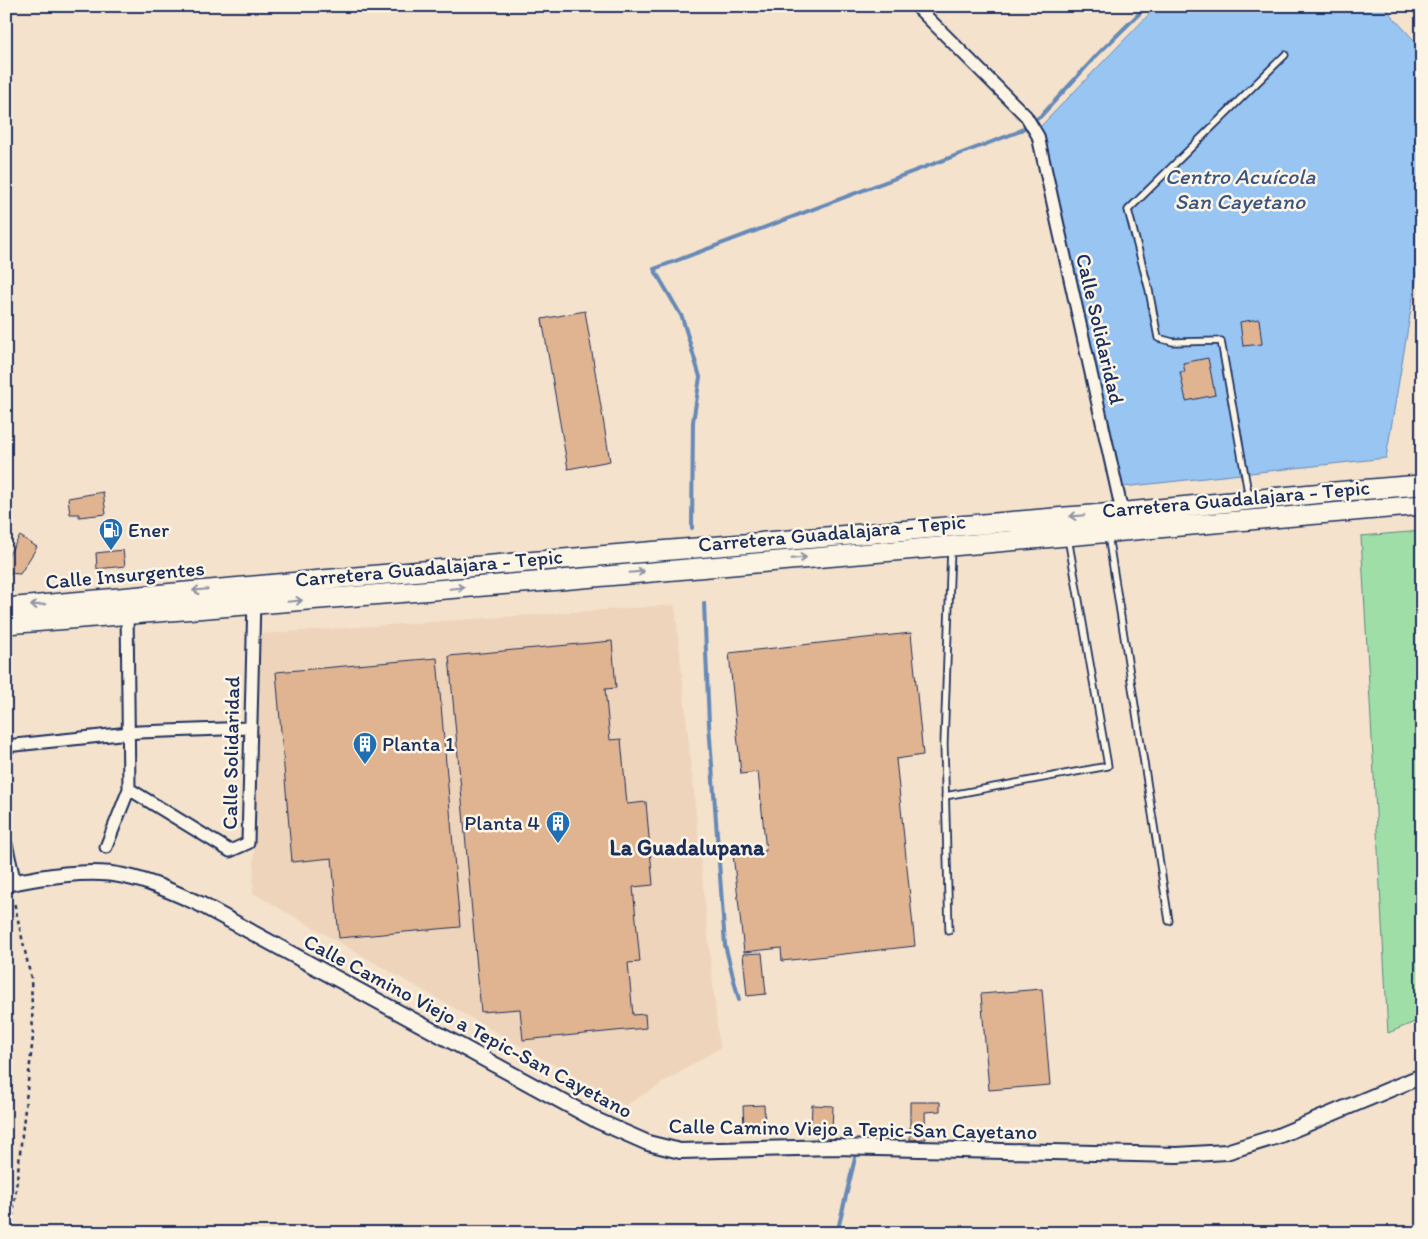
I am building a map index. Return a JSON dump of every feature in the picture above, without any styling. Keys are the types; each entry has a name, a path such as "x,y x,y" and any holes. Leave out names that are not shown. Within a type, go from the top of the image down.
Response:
{"highway":[{"name":"Carretera Guadalajara - Tepic","path":"251,595 613,556 880,530 1122,512 1422,485"},
{"name":"Carretera Guadalajara - Tepic","path":"251,595 612,575 1422,505"},
{"path":"612,575 613,556"},
{"name":"Calle Insurgentes","path":"6,608 127,597 251,595"},
{"name":"Calle Insurgentes","path":"6,624 128,616 251,595"}],"street":[{"name":"Calle Solidaridad","path":"916,6 1026,116 1038,136 1122,512 1117,532"},
{"name":"Calle Solidaridad","path":"129,789 230,851 248,843 251,595"},
{"path":"106,847 129,789 127,597"},
{"path":"6,746 129,733 250,728"},
{"path":"6,844 10,883"},
{"name":"Calle Camino Viejo a Tepic-San Cayetano","path":"10,883 94,872 124,876 168,890 200,904 598,1121 648,1144 680,1151 836,1146 1177,1155 1226,1152 1278,1136 1422,1076"}],"lane":[{"path":"1249,501 1221,341 1173,342 1158,338 1149,290 1128,210 1285,55"},
{"path":"1117,532 1169,921"},
{"path":"944,796 1108,766 1068,536"},
{"path":"949,931 944,796 951,546"}],"path":[{"path":"11,1233 34,1037 31,978 14,902"}],"shaded area":[{"path":"675,605 718,1034 721,1047 625,1106 253,893 260,634"}],"green space":[{"path":"1422,531 1422,1019 1388,1033 1361,536"}],"water":[{"name":"Centro Acuícola San Cayetano","path":"1157,6 1383,6 1422,49 1422,244 1386,458 1123,487 1039,128"}],"building":[{"path":"585,311 610,461 568,469 542,319"},
{"path":"1259,319 1262,344 1243,346 1240,322"},
{"path":"1208,358 1215,395 1186,401 1180,372 1185,372 1183,363"},
{"path":"103,492 106,514 79,517 79,514 70,514 68,498"},
{"path":"20,536 37,547 20,574 6,573 6,559"},
{"path":"123,550 125,566 97,569 96,553"},
{"path":"911,633 923,755 896,759 915,946 782,961 781,948 744,952 733,854 766,851 758,772 741,774 729,653"},
{"name":"Planta 4","path":"612,641 616,688 605,689 610,740 621,739 627,804 646,802 653,885 633,887 640,962 628,963 633,1015 645,1014 646,1028 523,1040 520,1009 481,1012 449,656"},
{"name":"Planta 1","path":"437,658 460,927 339,938 332,858 292,862 276,672"},
{"path":"762,953 766,994 747,996 743,954"},
{"path":"1042,989 1050,1085 989,1090 981,994"},
{"path":"910,1102 940,1102 940,1111 925,1112 926,1139 910,1140"},
{"path":"764,1105 765,1126 744,1127 743,1106"},
{"path":"812,1105 833,1106 832,1131 811,1130"}],"waterway":[{"path":"692,528 693,422 700,377 682,317 654,269 1018,132 1041,116 1098,54 1147,6"},
{"path":"704,603 709,724 725,945 739,1000"},
{"path":"837,1233 857,1150"}],"place":[{"name":"Ener","path":"111,551"},
{"name":"Planta 1","path":"365,765"},
{"name":"Planta 4","path":"558,844"}],"district":[{"name":"La Guadalupana","path":"687,847"}]}
